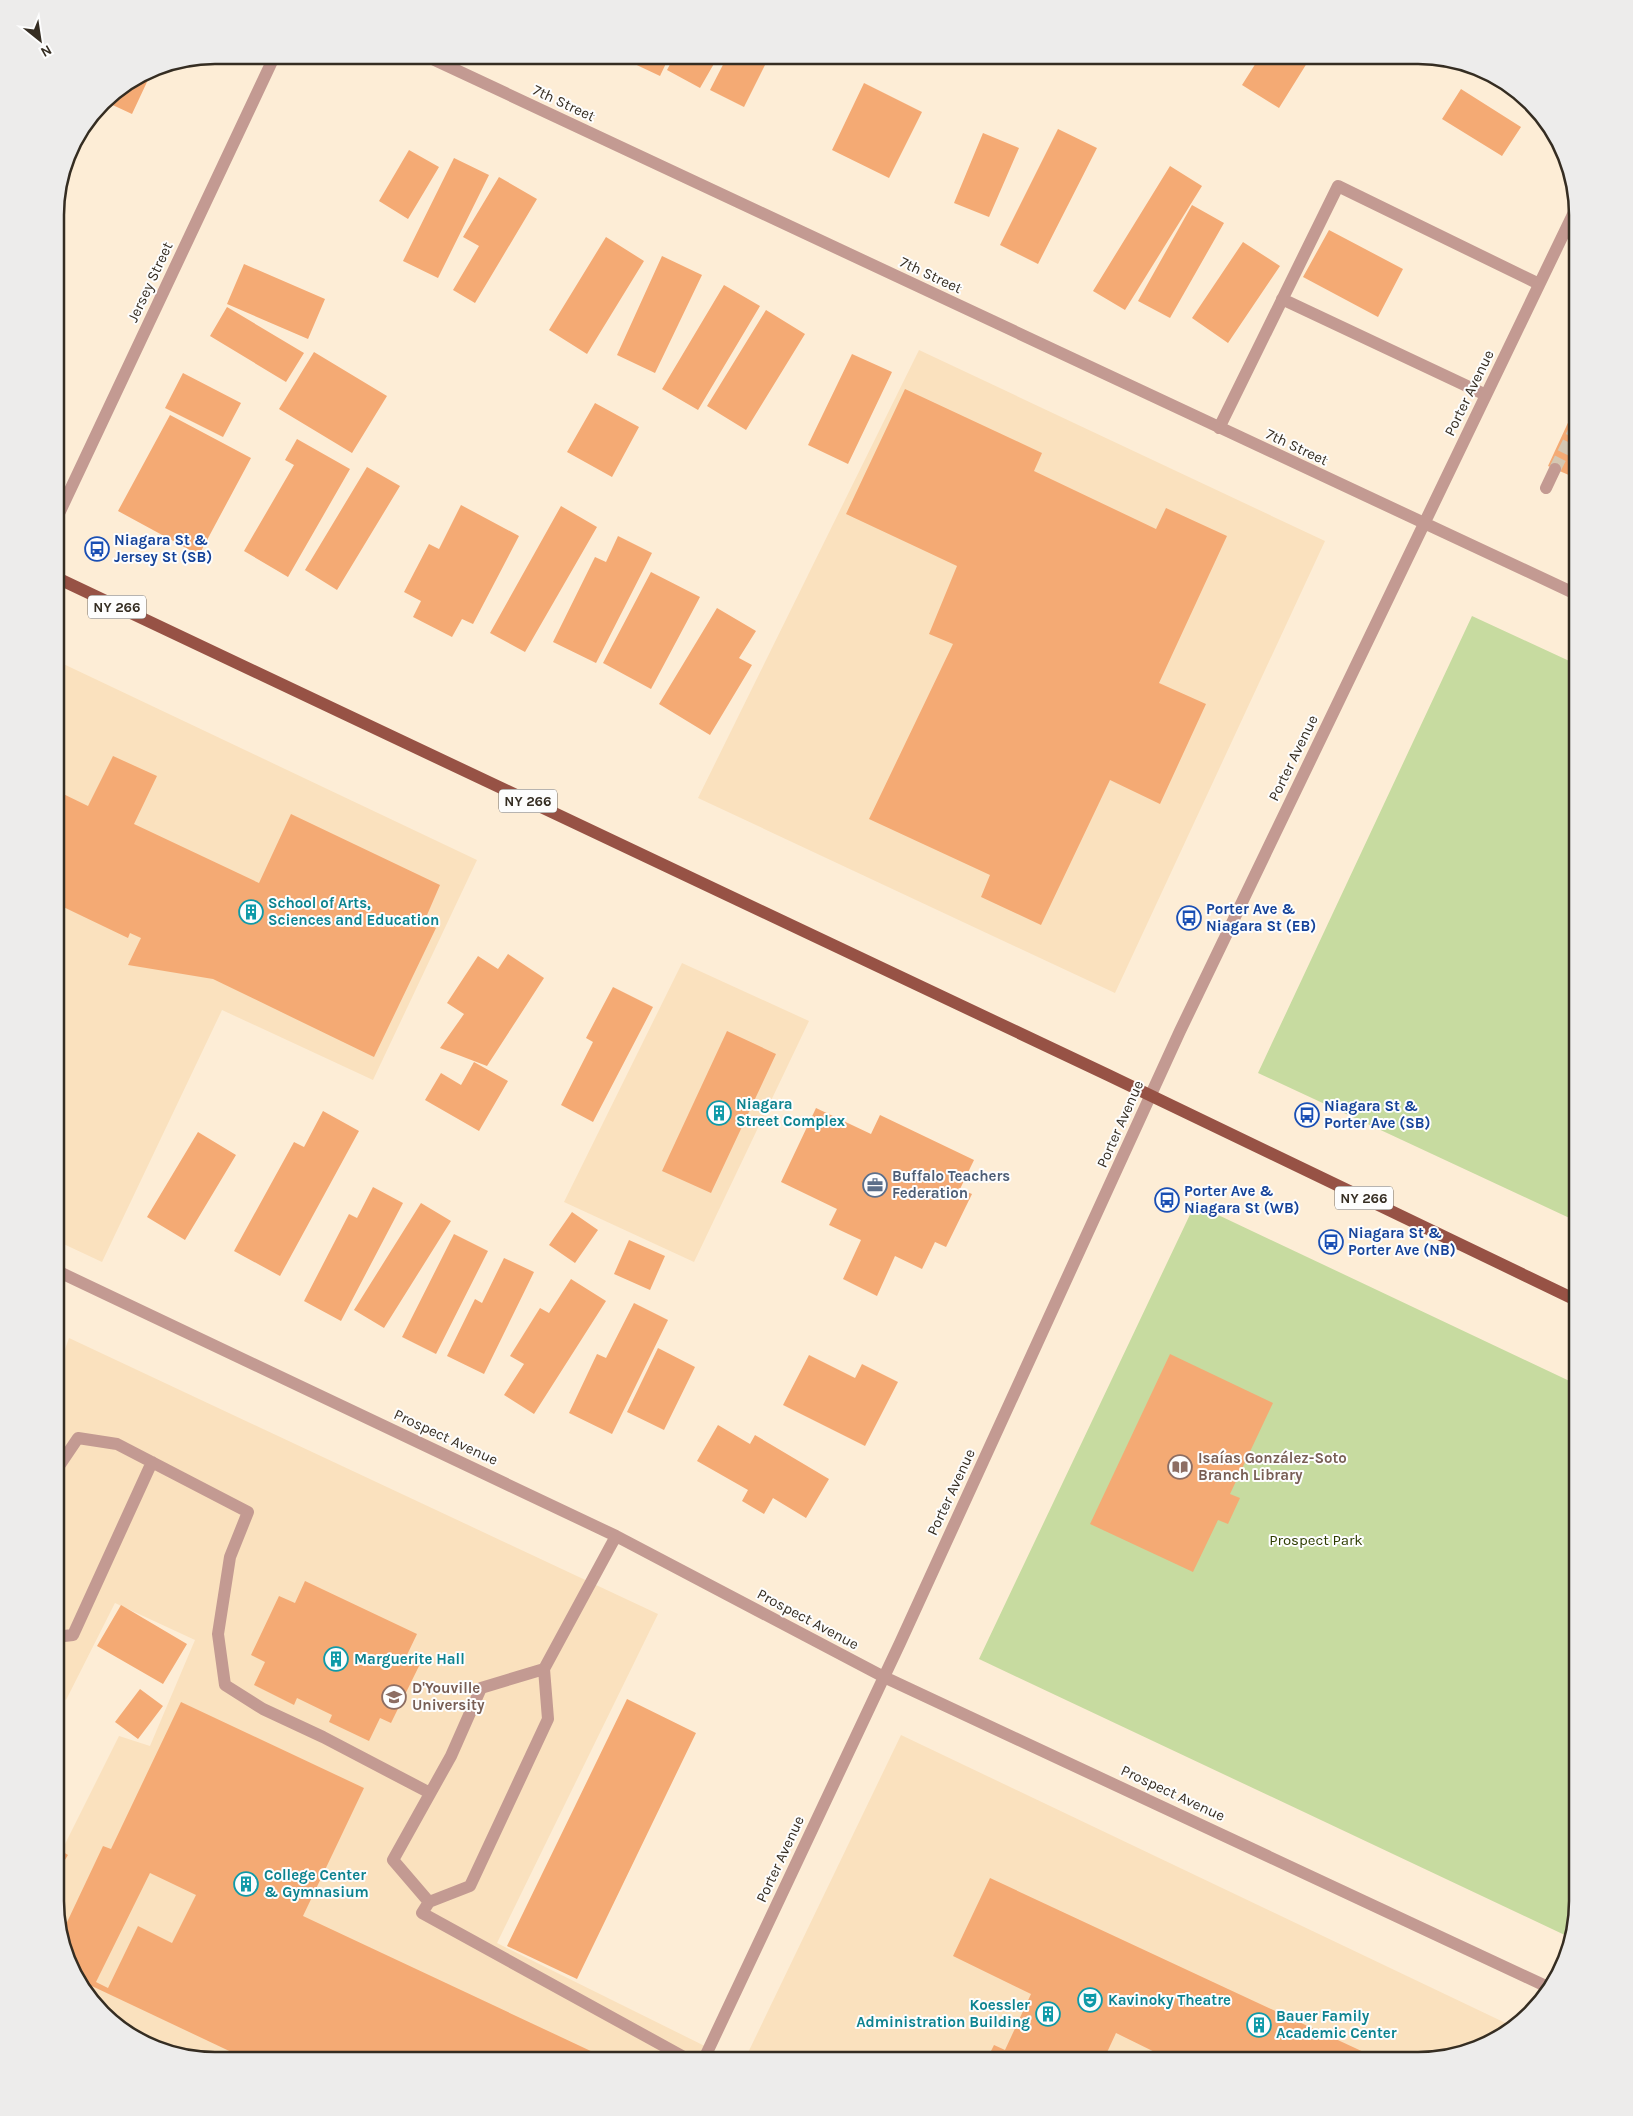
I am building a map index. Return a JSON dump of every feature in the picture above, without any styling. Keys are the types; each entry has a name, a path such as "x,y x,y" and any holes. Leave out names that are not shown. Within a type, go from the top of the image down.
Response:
{"main road":[{"name":"NY 266","path":"64,582 1151,1095 1569,1297"}],"street":[{"name":"Jersey Street","path":"64,503 271,64"},
{"name":"7th Street","path":"443,64 1569,591"},
{"path":"1219,428 1338,186 1539,284"},
{"name":"Porter Avenue","path":"707,2052 884,1677 1180,1031 1569,222"},
{"path":"1282,299 1486,395"},
{"path":"1546,488 1556,469"},
{"name":"Prospect Avenue","path":"64,1274 616,1536 884,1677 1544,1985"},
{"path":"64,1459 78,1438 117,1444 248,1512 230,1557 218,1634 225,1685 263,1709 323,1737 430,1793"},
{"path":"64,1636 73,1635 152,1462"},
{"path":"616,1536 544,1669 548,1719 470,1886 429,1902 422,1913 675,2052"},
{"path":"429,1902 392,1860 451,1756 481,1688 544,1669"}],"shaded area":[{"path":"919,350 1325,541 1115,993 698,798"},
{"path":"64,664 477,860 373,1080 222,1010 102,1262 64,1244"},
{"path":"682,963 809,1021 694,1262 564,1202"},
{"name":"D'Youville University","path":"69,1338 658,1614 497,1943 717,2052 195,2051 157,2041 139,2032 115,2015 101,2001 79,1968 67,1931 64,1902 64,1846 119,1736 150,1746 195,1640 115,1603 66,1700 64,1699 64,1352"},
{"path":"901,1735 1507,2024 1485,2037 1458,2047 1419,2052 748,2052"}],"green space":[{"path":"1472,616 1569,661 1569,1218 1258,1073"},
{"name":"Prospect Park","path":"1195,1204 1569,1381 1569,1902 1565,1935 979,1659"}],"building":[{"path":"635,64 666,64 660,76"},
{"path":"670,64 714,64 700,88 667,70"},
{"path":"723,64 766,64 744,107 710,90"},
{"path":"1255,64 1306,64 1279,108 1242,85"},
{"path":"148,79 132,114 112,104 131,89"},
{"path":"864,83 922,112 889,178 832,150"},
{"path":"1461,89 1521,127 1502,156 1442,119"},
{"path":"1058,129 1097,148 1038,264 1000,245"},
{"path":"983,133 1019,148 989,217 954,203"},
{"path":"409,150 439,167 408,219 379,201"},
{"path":"454,158 489,175 438,278 403,261"},
{"path":"1170,166 1202,186 1125,310 1093,291"},
{"path":"499,177 537,199 475,303 453,290 479,246 463,237"},
{"path":"1192,205 1224,223 1170,318 1138,301"},
{"path":"1329,230 1403,269 1378,317 1303,277"},
{"path":"606,237 644,261 587,354 549,330"},
{"path":"1243,242 1280,266 1228,343 1192,318"},
{"path":"662,256 702,275 655,373 617,355"},
{"path":"244,264 325,299 308,339 227,304"},
{"path":"724,285 760,306 698,410 662,389"},
{"path":"227,307 304,353 286,382 210,336"},
{"path":"766,310 805,334 746,430 707,406"},
{"path":"314,352 387,396 352,453 279,409"},
{"path":"852,354 892,372 848,464 808,445"},
{"path":"183,373 241,403 223,437 165,408"},
{"path":"905,389 1042,453 1034,471 1156,529 1166,508 1227,536 1159,683 1206,704 1160,804 1110,780 1041,925 981,897 990,875 869,819 953,644 929,634 957,566 846,514"},
{"path":"595,403 639,427 612,477 567,452"},
{"path":"170,415 251,458 199,555 118,511"},
{"path":"1569,420 1569,475 1548,466"},
{"path":"297,439 350,469 288,577 244,551 294,465 285,460"},
{"path":"367,467 400,486 337,590 305,570"},
{"path":"461,505 519,536 473,624 462,619 452,637 413,617 421,601 404,592 429,544 439,549"},
{"path":"561,506 597,527 525,652 490,633"},
{"path":"618,536 652,553 596,663 553,642 595,557 606,562"},
{"path":"651,572 700,597 651,689 603,663"},
{"path":"717,608 756,631 739,658 752,665 710,735 659,704"},
{"name":"School of Arts, Sciences and Education","path":"113,756 157,776 134,824 259,883 291,814 440,885 424,922 436,928 374,1057 213,979 128,965 141,938 130,933 128,938 64,907 64,794 88,806"},
{"path":"508,954 544,978 487,1066 440,1048 464,1014 447,1003 478,956 498,969"},
{"path":"613,987 653,1007 593,1122 561,1105 593,1042 586,1038"},
{"name":"Niagara Street Complex","path":"727,1031 776,1054 711,1193 662,1171"},
{"path":"474,1062 508,1081 479,1131 425,1100 441,1073 461,1085"},
{"name":"Buffalo Teachers Federation","path":"816,1108 871,1134 880,1115 974,1160 960,1189 972,1194 946,1247 935,1242 922,1269 895,1256 877,1296 843,1279 861,1240 829,1225 837,1209 781,1182"},
{"path":"323,1111 359,1131 280,1276 234,1251 294,1142 304,1147"},
{"path":"198,1132 236,1155 185,1240 147,1217"},
{"path":"373,1187 403,1203 341,1321 304,1301 349,1214 357,1218"},
{"path":"421,1203 451,1221 384,1328 354,1310"},
{"path":"572,1212 598,1230 575,1263 549,1245"},
{"path":"454,1234 488,1251 436,1354 402,1337"},
{"path":"629,1240 665,1256 650,1290 614,1274"},
{"path":"504,1258 534,1272 484,1374 447,1356 475,1299 482,1303"},
{"path":"571,1279 606,1301 534,1414 504,1395 524,1364 510,1356 540,1308 549,1313"},
{"path":"634,1303 668,1320 612,1434 569,1413 597,1354 606,1358"},
{"path":"658,1348 695,1367 664,1430 627,1412"},
{"name":"Isaías González-Soto Branch Library","path":"1170,1354 1273,1403 1230,1494 1240,1498 1228,1524 1218,1520 1193,1572 1090,1524"},
{"path":"809,1355 855,1378 862,1364 898,1382 865,1446 783,1405"},
{"path":"718,1425 750,1444 755,1435 829,1479 806,1518 773,1498 764,1514 742,1501 748,1490 697,1461"},
{"name":"Marguerite Hall","path":"305,1581 417,1634 406,1657 420,1664 391,1723 380,1718 369,1741 329,1722 332,1715 297,1698 294,1705 254,1685 265,1662 251,1655 279,1596 295,1603"},
{"path":"121,1605 187,1644 163,1684 97,1646"},
{"path":"140,1689 163,1706 138,1739 115,1722"},
{"path":"627,1699 696,1733 577,1979 507,1946"},
{"name":"College Center & Gymnasium","path":"181,1702 364,1788 303,1916 593,2052 231,2052 89,1985 79,1968 72,1950 66,1925 103,1846 111,1849","holes":["150,1873 196,1895 172,1943 138,1926 108,1988 96,1982"]},
{"path":"64,1853 68,1855 64,1861"},
{"path":"990,1878 1364,2052 1155,2052 1116,2033 1107,2052 990,2052 994,2045 1005,2050 1031,1994 953,1956"}],"tunnel":[{"path":"1555,469 1569,441"}],"place":[{"name":"Niagara St & Jersey St (SB)","path":"97,549"},
{"name":"School of Arts, Sciences and Education","path":"251,912"},
{"name":"Porter Ave & Niagara St (EB)","path":"1189,918"},
{"name":"Niagara Street Complex","path":"719,1113"},
{"name":"Niagara St & Porter Ave (SB)","path":"1307,1115"},
{"name":"Buffalo Teachers Federation","path":"875,1185"},
{"name":"Porter Ave & Niagara St (WB)","path":"1167,1200"},
{"name":"Niagara St & Porter Ave (NB)","path":"1331,1242"},
{"name":"Isaías González-Soto Branch Library","path":"1180,1467"},
{"name":"Marguerite Hall","path":"336,1659"},
{"name":"D'Youville University","path":"394,1697"},
{"name":"College Center & Gymnasium","path":"246,1884"},
{"name":"Kavinoky Theatre","path":"1090,2000"},
{"name":"Koessler Administration Building","path":"1048,2014"},
{"name":"Bauer Family Academic Center","path":"1259,2025"}]}
